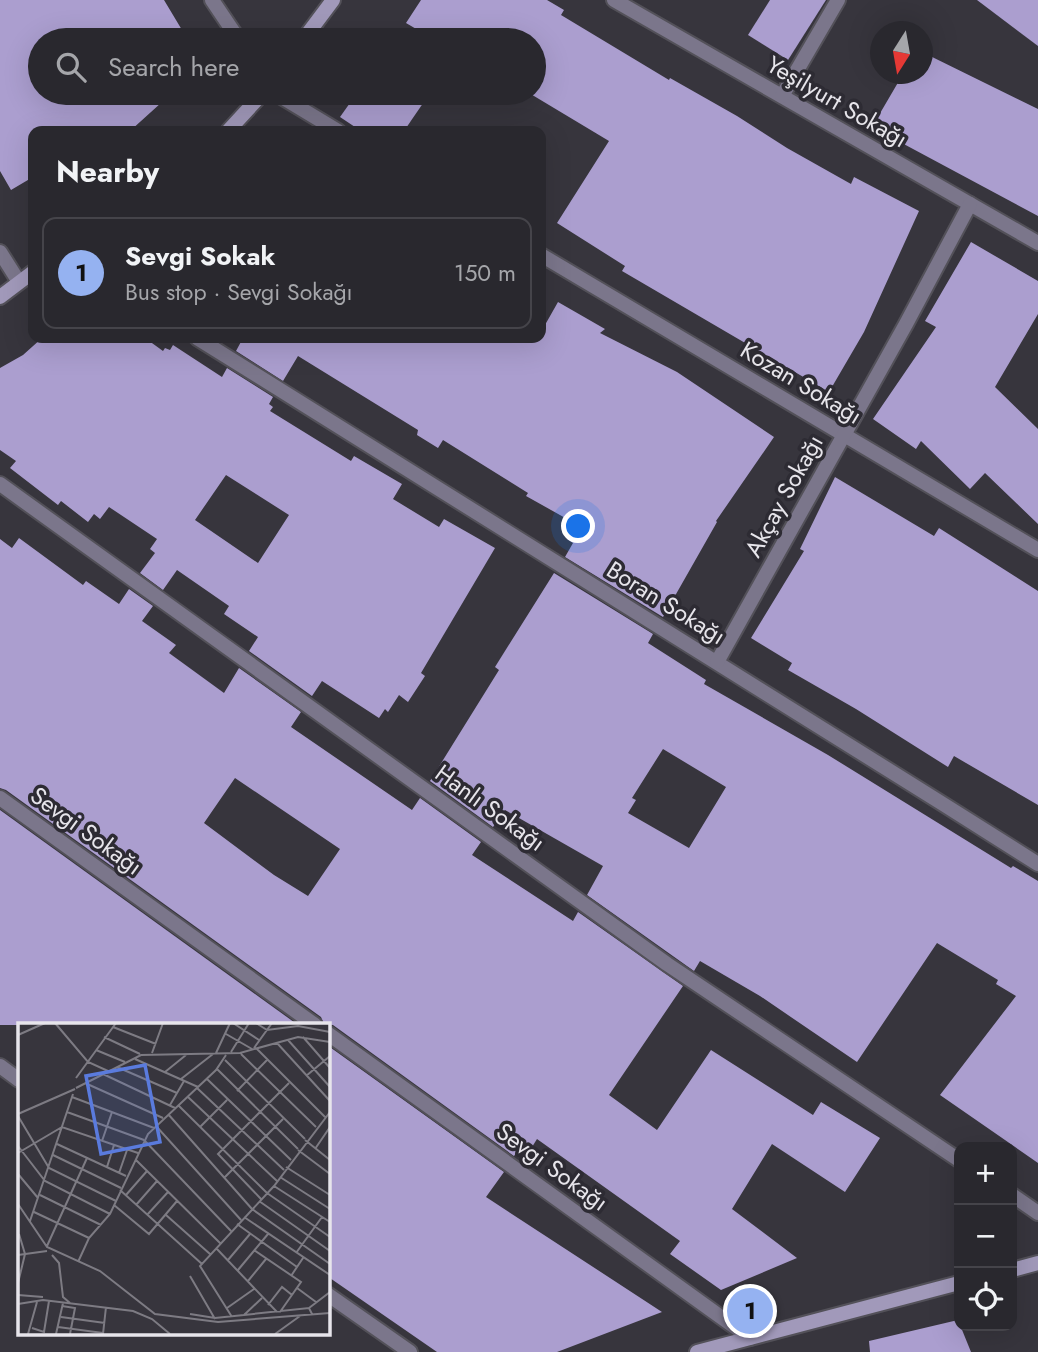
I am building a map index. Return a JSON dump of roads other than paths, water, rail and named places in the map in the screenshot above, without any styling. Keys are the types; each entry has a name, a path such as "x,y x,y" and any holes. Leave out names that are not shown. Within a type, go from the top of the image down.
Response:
{"main road":[{"path":"312,28 333,0"},
{"path":"233,126 252,105"},
{"path":"0,297 28,276"},
{"path":"1017,1269 1038,1263"},
{"path":"697,1352 954,1284"}],"street":[{"path":"212,0 231,28"},
{"name":"Yeşilyurt Sokağı","path":"614,0 1038,243"},
{"path":"782,96 838,0"},
{"path":"295,105 330,126"},
{"name":"Akçay Sokağı","path":"717,662 970,204"},
{"path":"0,252 19,282"},
{"name":"Kozan Sokağı","path":"546,258 1038,550"},
{"name":"Boran Sokağı","path":"205,343 1038,864"},
{"name":"Hanlı Sokağı","path":"0,484 667,964 954,1157"},
{"name":"Sevgi Sokağı","path":"0,798 313,1023"},
{"name":"Sevgi Sokağı","path":"329,1034 750,1338"},
{"path":"0,1066 18,1079"},
{"path":"1017,1198 1038,1213"},
{"path":"329,1295 410,1352"}],"place":[{"name":"Sevgi Sokak","path":"750,1311"}]}
